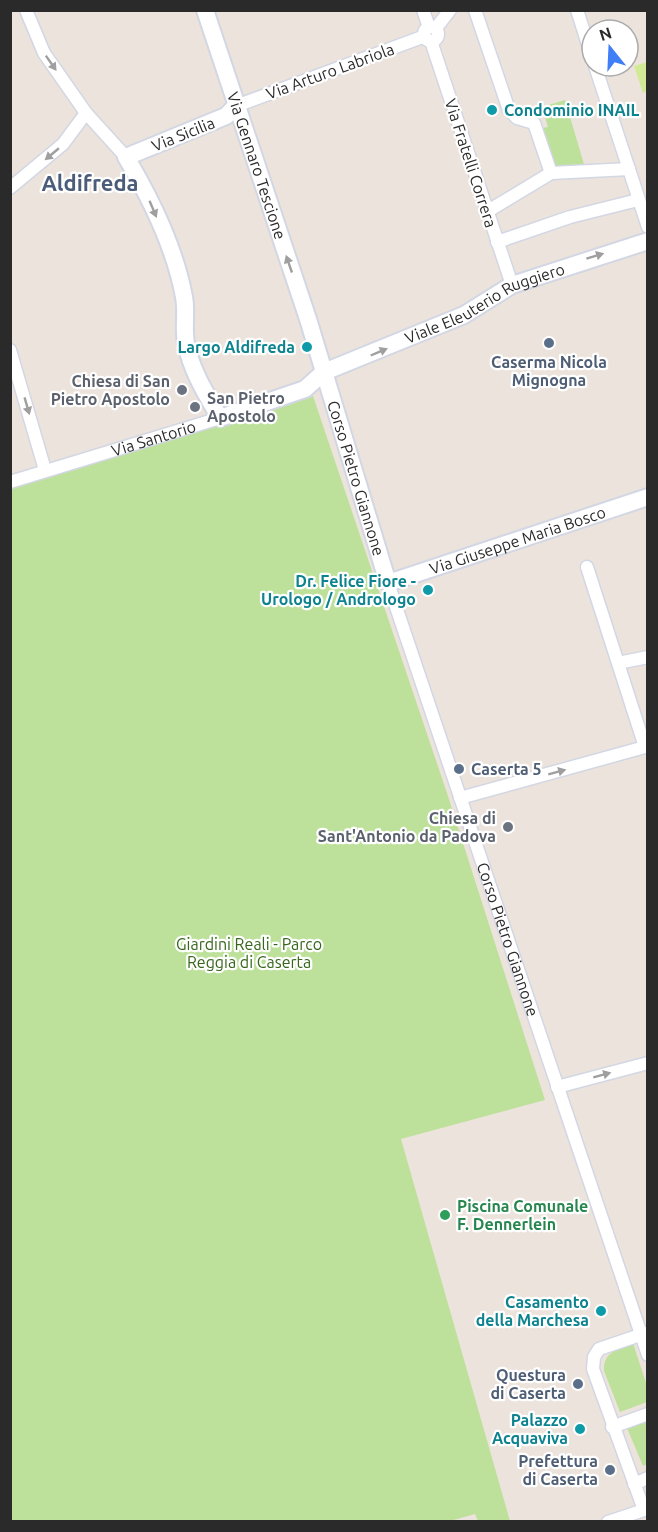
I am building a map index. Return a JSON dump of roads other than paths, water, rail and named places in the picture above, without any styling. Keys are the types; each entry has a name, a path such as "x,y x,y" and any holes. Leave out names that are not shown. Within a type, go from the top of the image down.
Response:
{"street":[{"path":"26,10 44,53 86,112 126,157 144,187 168,244 185,298 186,343 196,376 220,418"},
{"name":"Via Gennaro Tescione","path":"205,10 324,372"},
{"name":"Via Fratelli Correra","path":"423,10 496,242 512,285"},
{"path":"430,33 450,10"},
{"path":"475,10 509,110 517,117 534,123 551,173"},
{"name":"Via Arturo Labriola","path":"236,106 430,33"},
{"path":"599,78 648,227"},
{"name":"Via Sicilia","path":"126,157 226,116 236,106"},
{"path":"10,188 63,144 86,112"},
{"path":"488,211 551,173 629,170"},
{"path":"496,242 570,217 638,200"},
{"name":"Viale Eleuterio Ruggiero","path":"324,372 362,359 464,315 512,285 648,241"},
{"path":"10,350 45,470"},
{"name":"Via Santorio","path":"10,482 220,418 305,389 324,372"},
{"name":"Corso Pietro Giannone","path":"324,372 388,583 557,1087 644,1333 648,1355"},
{"name":"Via Giuseppe Maria Bosco","path":"388,583 648,497"},
{"path":"460,798 645,747 587,567"},
{"path":"618,663 648,657"},
{"path":"557,1087 648,1063"},
{"path":"608,1521 644,1510 612,1427 593,1368 594,1358 599,1349 644,1333"},
{"path":"612,1427 648,1413"},
{"path":"633,1484 648,1478"}],"place":[{"name":"Condominio INAIL","path":"492,110"},
{"name":"Caserma Nicola Mignogna","path":"549,343"},
{"name":"Largo Aldifreda","path":"307,347"},
{"name":"Chiesa di San Pietro Apostolo","path":"182,390"},
{"name":"San Pietro Apostolo","path":"195,407"},
{"name":"Dr. Felice Fiore - Urologo / Andrologo","path":"428,590"},
{"name":"Caserta 5","path":"459,769"},
{"name":"Chiesa di Sant'Antonio da Padova","path":"508,827"},
{"name":"Piscina Comunale F. Dennerlein","path":"445,1215"},
{"name":"Casamento della Marchesa","path":"601,1311"},
{"name":"Questura di Caserta","path":"578,1384"},
{"name":"Palazzo Acquaviva","path":"580,1429"},
{"name":"Prefettura di Caserta","path":"610,1470"}],"district":[{"name":"Aldifreda","path":"90,183"}],"park label":[{"name":"Giardini Reali - Parco Reggia di Caserta","path":"249,953"}]}
